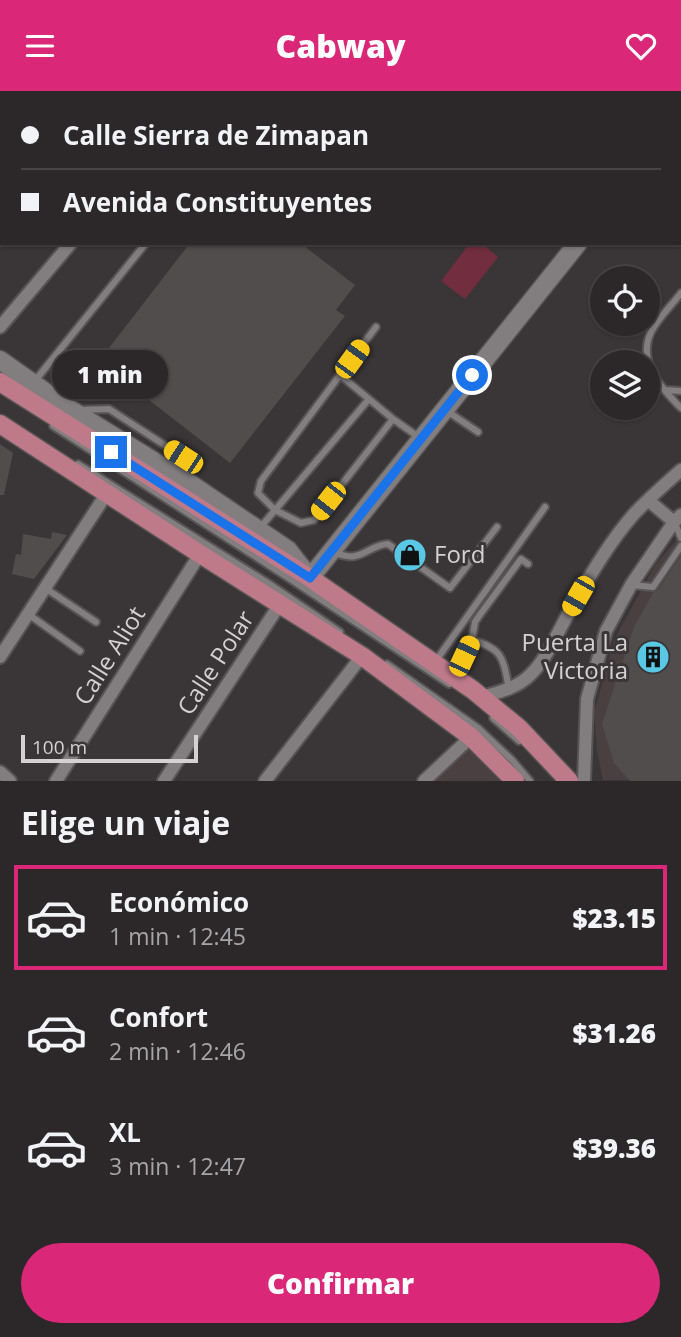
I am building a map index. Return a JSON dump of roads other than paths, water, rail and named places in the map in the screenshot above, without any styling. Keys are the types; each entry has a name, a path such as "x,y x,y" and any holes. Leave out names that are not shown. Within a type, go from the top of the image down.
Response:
{"main road":[{"path":"0,382 310,578 519,728 569,781"},
{"path":"0,423 200,554 360,650 471,737 515,781"}],"street":[{"path":"0,327 69,245"},
{"path":"0,360 71,410 192,485 288,550 310,578 576,245"},
{"path":"484,704 522,683 533,673 610,546 648,500 681,470"},
{"path":"0,657 107,493"},
{"path":"584,781 587,699 606,631 631,585 678,519 648,500"},
{"name":"Calle Aliot","path":"56,781 200,554"},
{"name":"Calle Polar","path":"164,781 280,604"},
{"path":"265,781 360,650"},
{"path":"424,781 471,737"},
{"path":"0,772 10,781"}],"lane":[{"path":"33,383 144,245"},
{"path":"681,293 651,332 646,347 648,363 654,377 681,408"},
{"path":"376,327 261,481 258,493 275,510 301,523 314,520 393,419"},
{"path":"340,375 421,439"},
{"path":"666,390 681,391"},
{"path":"0,391 11,398"},
{"path":"258,530 369,399"},
{"path":"444,409 478,432"},
{"path":"43,419 290,579 445,674"},
{"path":"68,458 256,576 347,637"},
{"path":"445,674 545,507"},
{"path":"678,519 681,538"},
{"path":"331,551 346,557 356,557 382,544 388,544 450,588 497,527"},
{"path":"631,585 653,587 681,546"},
{"path":"445,674 464,656 472,640 475,622 521,559 528,564"},
{"path":"45,588 96,622"},
{"path":"28,614 80,650"},
{"path":"472,640 495,649 503,659 509,689"},
{"path":"360,650 478,728 530,781"},
{"path":"484,704 523,744"}],"place":[{"name":"Ford","path":"410,555"},
{"name":"Puerta La Victoria","path":"653,657"}]}
